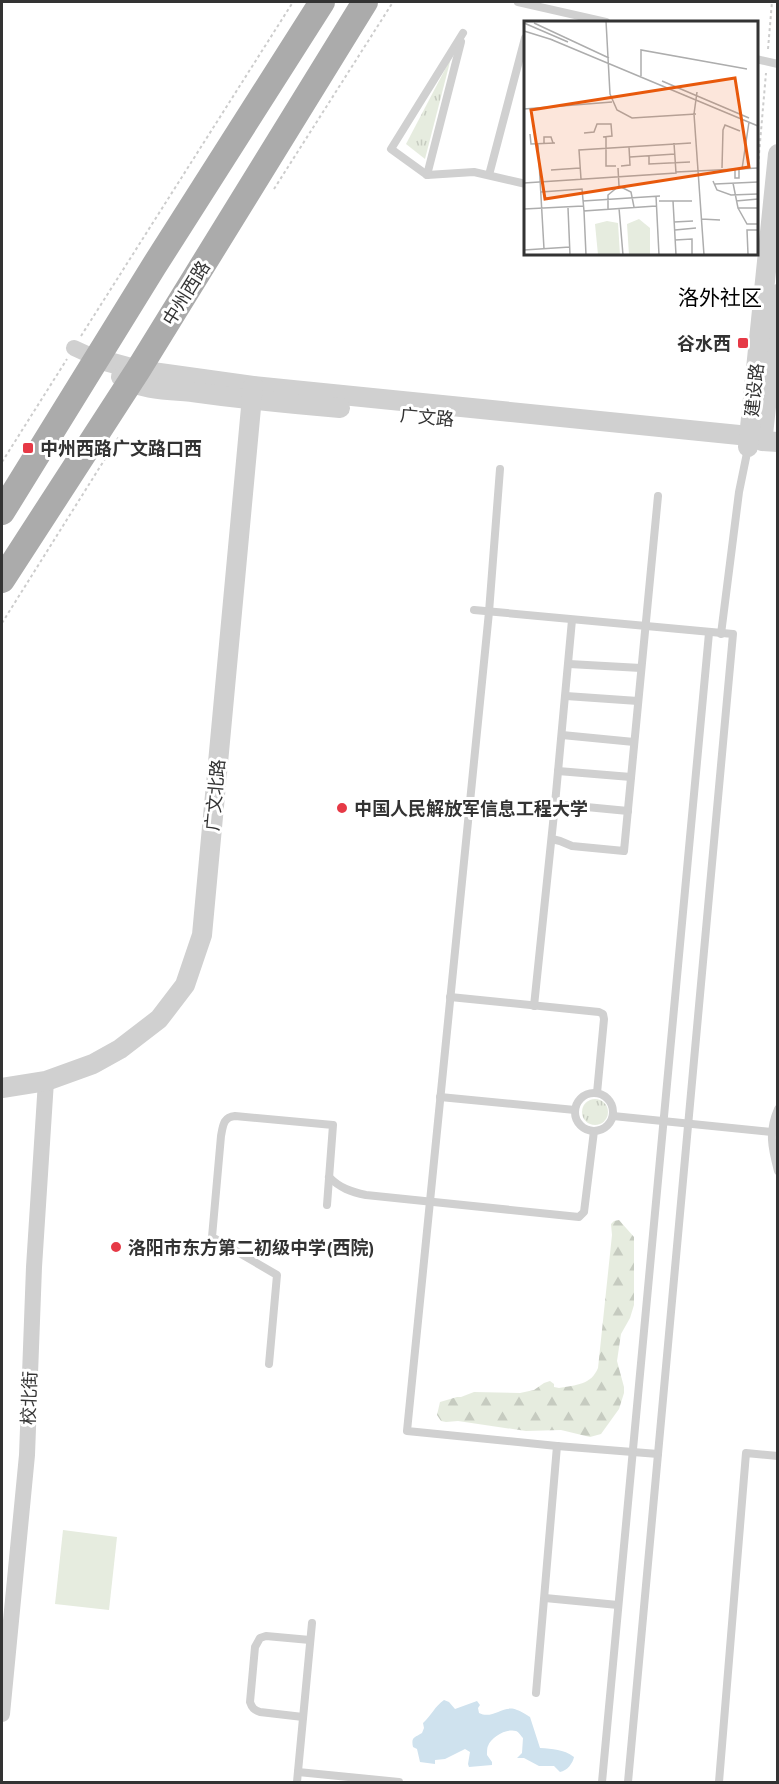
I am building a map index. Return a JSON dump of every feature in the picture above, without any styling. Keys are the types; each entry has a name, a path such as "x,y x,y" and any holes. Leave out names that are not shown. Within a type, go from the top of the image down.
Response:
{"main road":[{"path":"2,512 154,266 322,2"},
{"name":"中州西路","path":"2,580 134,376 365,2"}],"street":[{"name":"建设路","path":"759,442 777,154"},
{"name":"建设路","path":"759,442 777,294"},
{"name":"广文路","path":"74,348 134,376 151,387 252,393 759,442"},
{"name":"广文北路","path":"2,1088 46,1081 93,1064 120,1049 159,1019 185,985 202,935 252,393"},
{"name":"校北街","path":"2,1714 27,1455 34,1267 46,1081"}],"lane":[{"path":"519,2 602,21"},
{"path":"427,175 463,33 391,149 427,175 474,172 524,184"},
{"path":"489,175 524,42"},
{"path":"758,59 777,64"},
{"path":"721,634 739,492 759,442"},
{"path":"500,469 489,612 407,1431 658,1454"},
{"path":"552,839 572,846 624,851 658,496"},
{"path":"474,610 733,634 628,1782"},
{"path":"534,1006 572,620"},
{"path":"602,1782 709,633"},
{"path":"569,664 641,668"},
{"path":"566,696 638,701"},
{"path":"562,735 634,742"},
{"path":"558,771 631,777"},
{"path":"555,804 628,811"},
{"path":"450,997 603,1014 597,1093"},
{"path":"597,1093 608,1099 613,1116 606,1127 594,1131 578,1123 575,1110 585,1095 597,1093"},
{"path":"440,1097 575,1110"},
{"path":"777,1108 771,1132 777,1171"},
{"path":"269,1364 277,1275 212,1237 226,1119 235,1116 333,1125 327,1205"},
{"path":"613,1116 771,1132"},
{"path":"329,1177 336,1184 353,1192 579,1217 584,1212 594,1131"},
{"path":"536,1693 557,1446"},
{"path":"719,1782 746,1453 777,1456"},
{"path":"545,1598 618,1605"},
{"path":"297,1782 312,1623"},
{"path":"303,1718 260,1712 251,1707 250,1702 255,1647 260,1638 266,1636 310,1640"},
{"path":"298,1772 399,1782"}],"path":[{"path":"2,462 293,2"},
{"path":"758,163 772,2"}],"green space":[{"path":"451,58 425,159 406,144"},
{"path":"595,1099 604,1103 608,1112 604,1121 595,1125 586,1121 582,1112 586,1103"},
{"path":"619,1220 634,1237 634,1305 621,1334 617,1361 624,1393 619,1409 601,1434 590,1437 561,1430 526,1431 458,1421 441,1421 437,1415 440,1402 474,1392 520,1393 534,1390 550,1381 554,1387 571,1386 587,1381 595,1374 598,1368 612,1235 611,1224"},
{"path":"63,1530 117,1537 109,1610 55,1604"}],"water":[{"path":"444,1700 455,1709 477,1701 480,1705 479,1713 484,1715 507,1709 520,1711 530,1717 540,1748 566,1752 574,1757 572,1762 560,1772 554,1766 539,1766 524,1758 517,1758 522,1753 523,1738 512,1730 492,1739 487,1748 487,1755 492,1765 469,1767 470,1752 465,1749 445,1759 435,1760 435,1764 420,1762 417,1749 413,1747 412,1741 422,1733 423,1723"}],"place":[{"name":"谷水西","path":"743,343"},
{"name":"中州西路广文路口西","path":"28,448"},
{"name":"中国人民解放军信息工程大学","path":"342,808"},
{"name":"洛阳市东方第二初级中学(西院)","path":"116,1247"}],"district":[{"name":"洛外社区","path":"720,297"}]}
